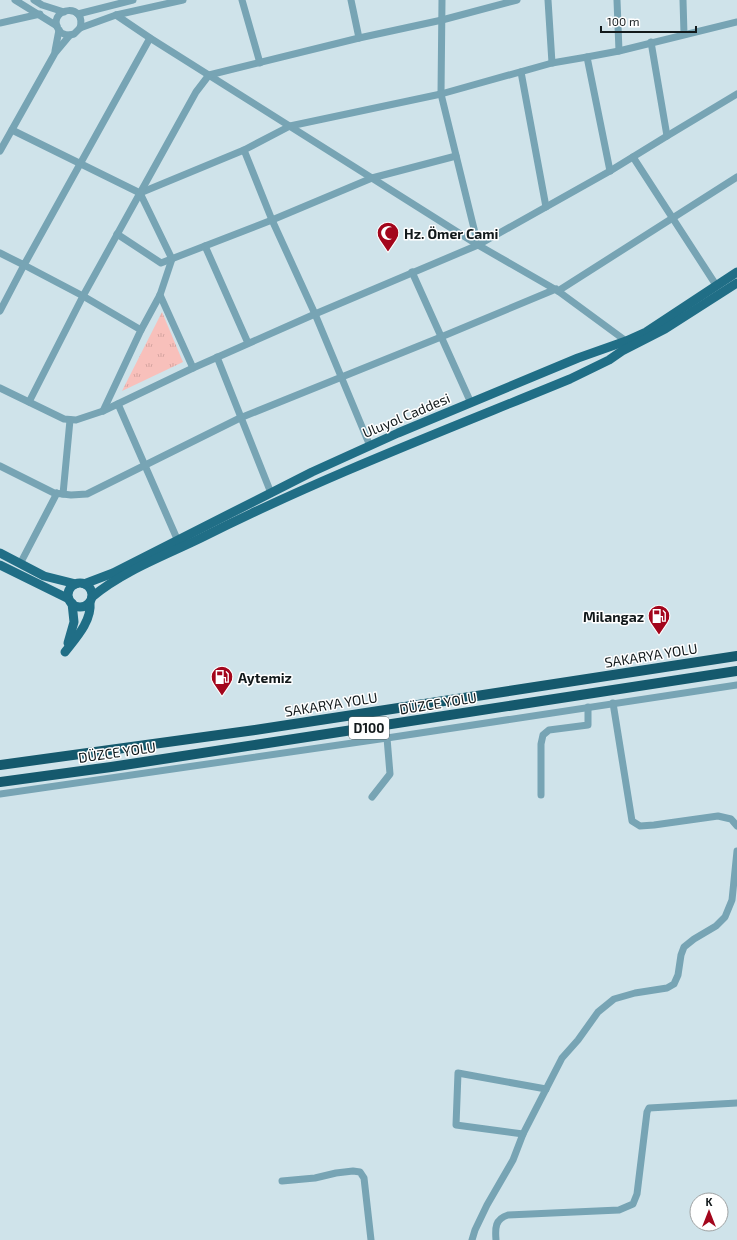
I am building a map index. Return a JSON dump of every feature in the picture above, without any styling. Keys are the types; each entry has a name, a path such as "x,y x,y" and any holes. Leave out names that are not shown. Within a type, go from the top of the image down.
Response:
{"highway":[{"name":"SAKARYA YOLU","path":"0,765 255,730 737,656"},
{"name":"DÜZCE YOLU","path":"0,782 111,767 737,671"}],"main road":[{"name":"Uluyol Caddesi","path":"80,584 113,573 271,493 370,446 578,358 626,341 646,332 737,272"},
{"name":"Uluyol Caddesi","path":"91,599 106,585 283,498 570,379 609,360 622,351 666,329 737,283"},
{"path":"0,553 44,576 80,584 89,587 91,608 89,615 80,632 65,652 71,637 74,622 69,590 80,584"},
{"path":"0,565 70,601 75,606 81,607 87,605 91,599"}],"street":[{"path":"15,0 40,14 62,33 70,35"},
{"path":"0,151 55,53 70,35 78,32 80,28 81,20 78,14 73,11 64,12 42,5 34,0"},
{"path":"78,14 133,0"},
{"path":"80,28 116,14 183,0"},
{"path":"242,0 260,63"},
{"path":"351,0 359,38"},
{"path":"442,0 441,94 478,245"},
{"path":"29,402 83,296 117,234 196,92 209,75 359,38 442,20 517,0"},
{"path":"548,0 552,63"},
{"path":"617,0 619,50"},
{"path":"684,0 684,34"},
{"path":"55,53 58,28 57,18 64,12"},
{"path":"0,23 40,14"},
{"path":"116,14 150,38 478,245 557,290 626,341 641,342"},
{"path":"140,194 244,150 290,126 441,94 552,63 619,50 737,22"},
{"path":"0,311 150,38"},
{"path":"651,42 667,136"},
{"path":"587,57 610,171"},
{"path":"521,72 546,207"},
{"path":"0,388 64,419 76,420 103,411 217,357 412,272 478,245 610,171 737,94"},
{"path":"12,130 140,194 172,259 160,295 141,330 103,411"},
{"path":"244,150 272,220 315,314 370,446"},
{"path":"117,234 161,263 272,220 372,178 456,156"},
{"path":"633,157 716,285"},
{"path":"0,466 60,494 87,494 240,418 557,290 673,219 737,177"},
{"path":"205,246 248,344"},
{"path":"0,253 83,296 141,330"},
{"path":"412,272 471,403"},
{"path":"160,295 193,368"},
{"path":"217,357 271,493"},
{"path":"118,404 178,541"},
{"path":"20,564 60,494 70,420"},
{"path":"0,794 387,738 737,685"},
{"path":"612,703 632,821 640,826 718,816 731,819 737,826"},
{"path":"541,795 541,744 543,735 548,730 588,725 588,707"},
{"path":"372,797 390,774 387,738"},
{"path":"472,1240 474,1230 486,1205 513,1160 523,1134 562,1058 578,1040 598,1012 614,999 635,993 667,988 674,984 678,975 681,955 684,947 694,939 716,926 724,917 732,900 737,851"},
{"path":"523,1134 456,1125 458,1073 546,1089"},
{"path":"496,1240 496,1224 502,1217 508,1215 619,1210 633,1204 637,1194 646,1112 649,1108 737,1103"},
{"path":"282,1181 315,1178 353,1171 360,1172 364,1178 371,1240"}],"green space":[{"path":"162,312 183,362 122,391"}],"place":[{"name":"Hz. Ömer Cami","path":"388,252"},
{"name":"Milangaz","path":"659,636"},
{"name":"Aytemiz","path":"222,696"}]}
